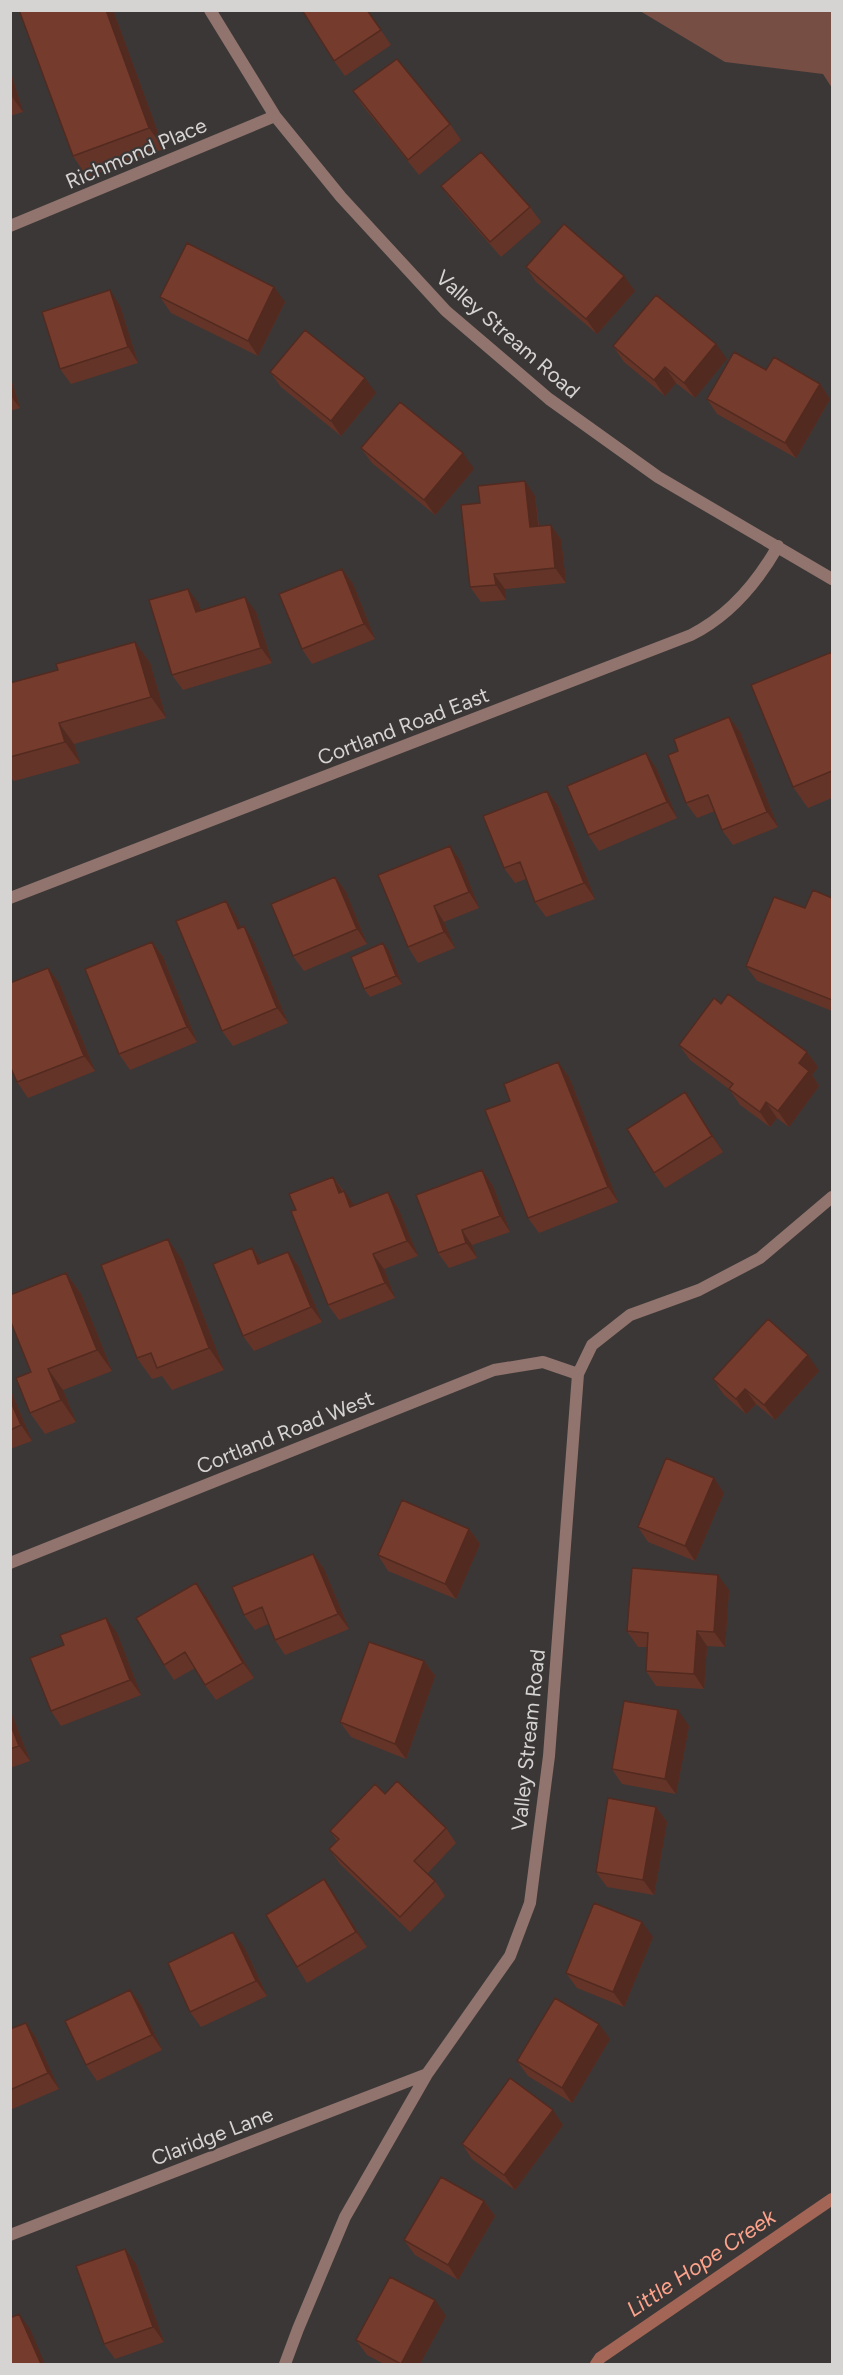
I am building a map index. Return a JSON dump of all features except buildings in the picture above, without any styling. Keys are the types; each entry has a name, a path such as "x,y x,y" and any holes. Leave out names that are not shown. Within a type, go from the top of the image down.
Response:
{"street":[{"name":"Valley Stream Road","path":"210,10 275,116 341,197 446,311 549,399 658,477 832,579"},
{"name":"Richmond Place","path":"10,226 275,116"},
{"name":"Cortland Road East","path":"10,898 691,635 728,611 764,570 778,546"},
{"name":"Valley Stream Road","path":"285,2364 345,2217 427,2074 510,1956 530,1903 549,1756 578,1374 592,1345 630,1315 699,1290 760,1258 832,1197"},
{"name":"Cortland Road West","path":"10,1563 494,1370 543,1362 578,1374"},
{"name":"Claridge Lane","path":"10,2235 427,2074"}],"shaded area":[{"path":"640,11 832,11 832,88 823,74 725,62"}],"waterway":[{"name":"Little Hope Creek","path":"596,2364 600,2358 832,2199"}]}
